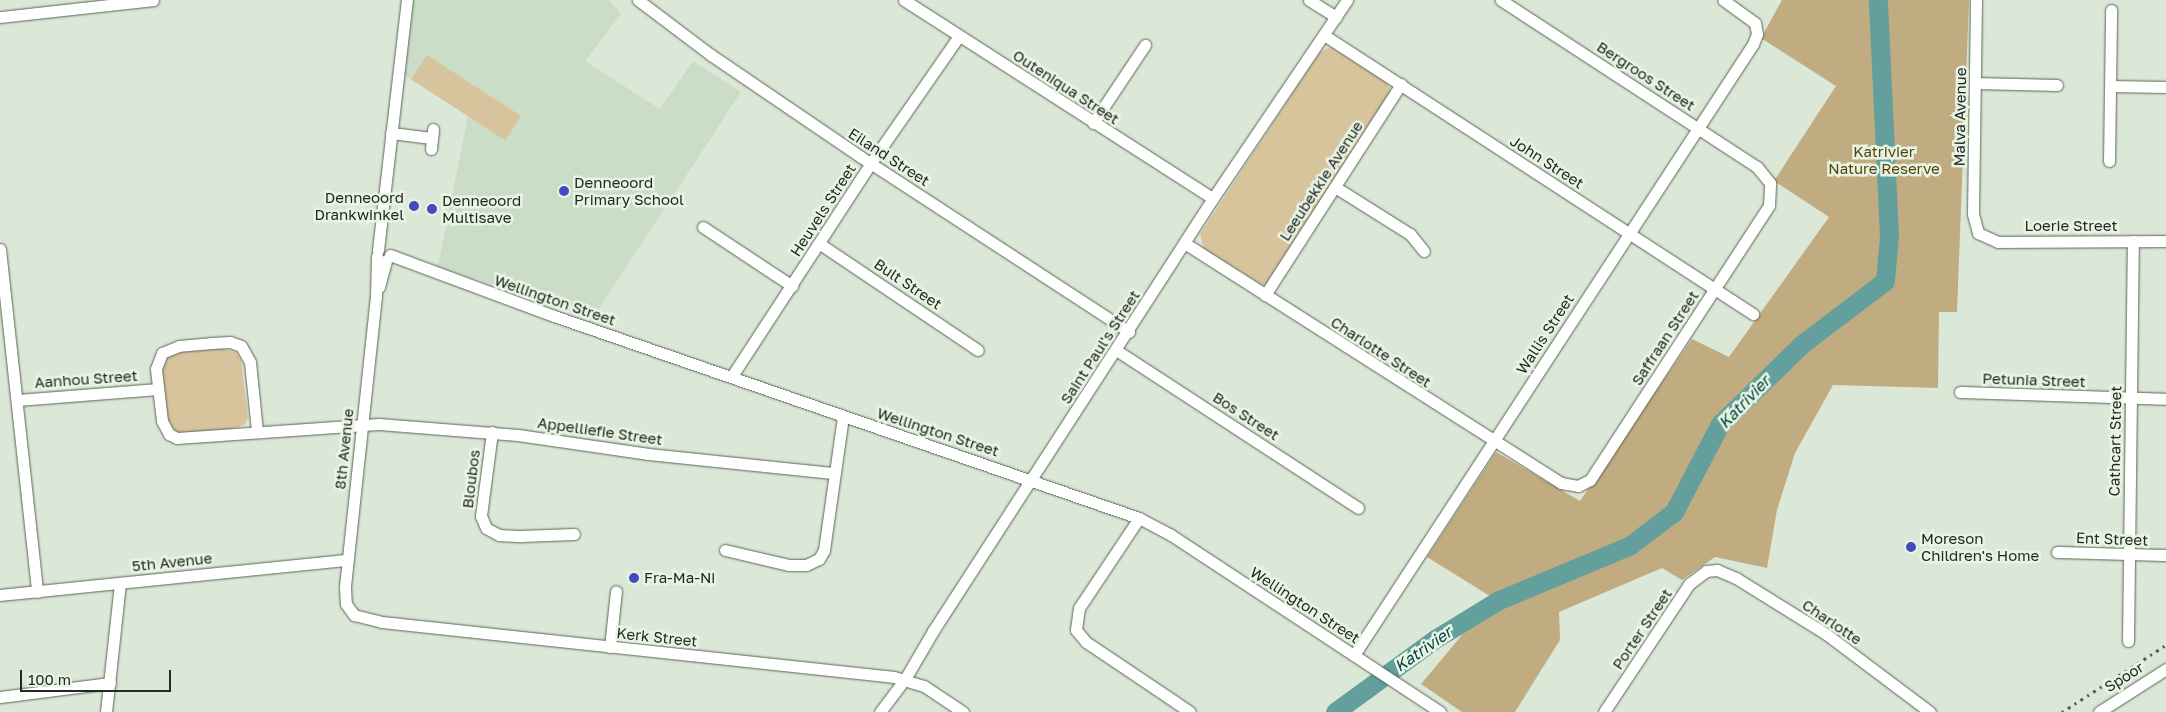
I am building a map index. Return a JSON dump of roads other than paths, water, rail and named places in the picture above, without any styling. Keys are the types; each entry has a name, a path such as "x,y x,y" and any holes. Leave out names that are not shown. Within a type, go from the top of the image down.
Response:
{"street":[{"path":"0,17 153,0"},
{"name":"8th Avenue","path":"346,604 347,560 376,296 383,254 383,220 391,133 407,0"},
{"name":"Eiland Street","path":"638,0 711,55 870,164 1128,332"},
{"name":"Outeniqua Street","path":"904,0 1093,123 1213,198"},
{"path":"1309,0 1336,17"},
{"name":"Saint Paul's Street","path":"880,712 905,679 933,631 1186,244 1213,198 1347,0"},
{"name":"Bergroos Street","path":"1501,0 1699,128 1757,168 1770,183"},
{"name":"Wallis Street","path":"1354,655 1753,44 1757,27 1723,0"},
{"name":"Malva Avenue","path":"1976,0 1973,214 1978,233"},
{"path":"2109,162 2111,10"},
{"name":"John Street","path":"1324,34 1754,314"},
{"name":"Heuvels Street","path":"732,376 820,244 870,164 959,36"},
{"path":"1093,123 1145,44"},
{"path":"1975,83 2058,85"},
{"name":"Leeubekkie Avenue","path":"1265,295 1401,84"},
{"path":"2111,86 2166,87"},
{"path":"391,133 432,138"},
{"name":"Saffraan Street","path":"1561,483 1578,486 1590,480 1768,206 1770,183"},
{"path":"1335,187 1410,234 1424,250"},
{"path":"703,227 792,286"},
{"name":"Loerie Street","path":"1978,233 1998,242 2166,241"},
{"name":"Cathcart Street","path":"2128,641 2133,241"},
{"name":"Bult Street","path":"820,244 978,350"},
{"name":"Charlotte Street","path":"1186,244 1492,441 1561,483"},
{"path":"0,249 3,308 17,400 37,592"},
{"name":"Wellington Street","path":"383,254 428,272 1139,518 1171,535 1440,712"},
{"name":"Aanhou Street","path":"257,431 250,362 247,352 236,343 204,344 166,350 157,363 156,389 162,421 173,436 193,438 257,431 361,424"},
{"name":"Bos Street","path":"1116,350 1358,508"},
{"name":"Aanhou Street","path":"17,400 156,389"},
{"name":"Petunia Street","path":"1960,392 2166,399"},
{"path":"725,550 790,566 806,564 819,559 824,550 842,416"},
{"name":"Appelliefie Street","path":"361,424 492,432 649,454 834,473"},
{"name":"Bloubos","path":"492,432 481,516 486,528 500,535 574,534"},
{"path":"1139,518 1079,608 1076,630 1086,642 1190,712"},
{"name":"Ent Street","path":"2057,552 2166,555"},
{"name":"5th Avenue","path":"0,595 347,560"},
{"name":"Charlotte","path":"1711,570 1727,573 1826,634 1922,710"},
{"name":"Porter Street","path":"1604,712 1689,584 1711,570"},
{"path":"106,712 120,583"},
{"path":"610,647 616,591"},
{"name":"Kerk Street","path":"346,604 354,615 375,621 905,679 924,686 963,712"},
{"name":"Spoor","path":"2099,712 2166,669"},
{"path":"0,698 110,683"}],"waterway":[{"name":"Katrivier","path":"1335,712 1435,639 1499,600 1629,546 1674,512 1720,424 1802,344 1885,281 1889,236 1878,0"}],"railway":[{"path":"2062,712 2166,645"}],"place":[{"name":"Denneoord Primary School","path":"564,191"},
{"name":"Denneoord Drankwinkel","path":"414,206"},
{"name":"Denneoord Multisave","path":"432,209"},
{"name":"Moreson Children's Home","path":"1911,547"},
{"name":"Fra-Ma-Ni","path":"634,578"}],"park label":[{"name":"Katrivier Nature Reserve","path":"1884,160"}]}
